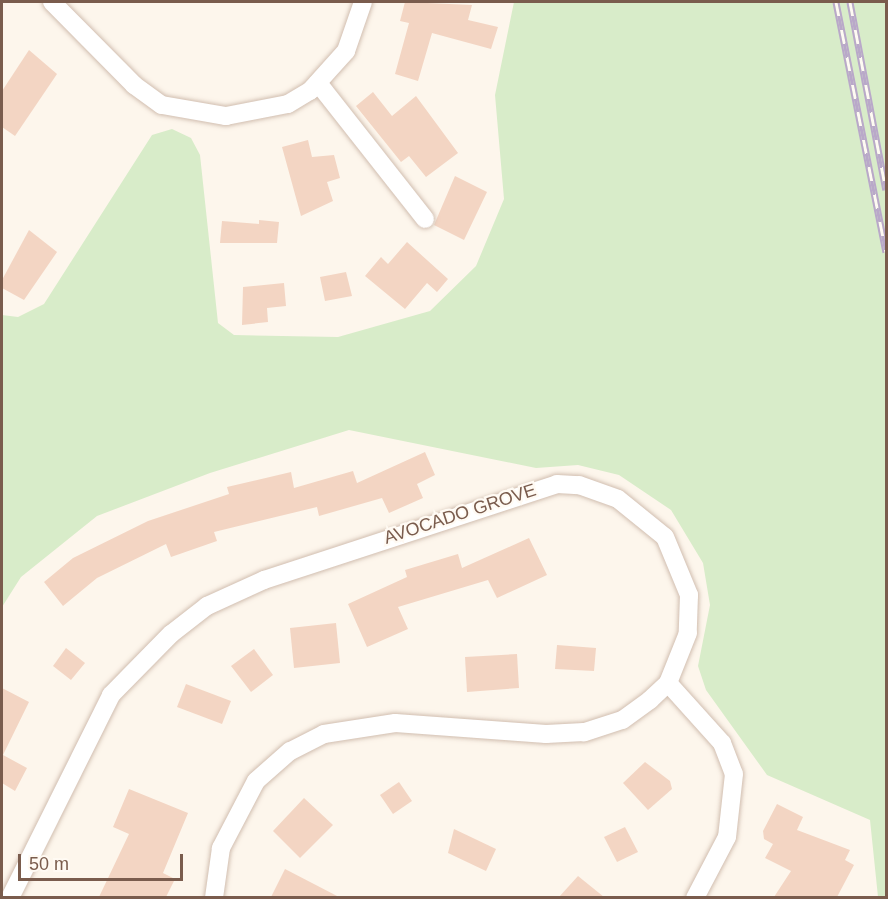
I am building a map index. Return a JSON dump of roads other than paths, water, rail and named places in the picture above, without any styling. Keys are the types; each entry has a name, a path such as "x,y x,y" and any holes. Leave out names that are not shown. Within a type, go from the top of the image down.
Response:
{"street":[{"path":"52,2 134,84 162,105 186,113 257,114 288,104 318,83 346,51 363,2"},
{"path":"318,83 425,219"},
{"name":"AVOCADO GROVE","path":"10,897 111,695 171,634 207,606 264,580 531,489 557,484 597,490 638,511 665,537 689,595 687,633 668,683"},
{"path":"214,897 222,848 256,781 290,751 324,734 395,723 546,734 584,732 622,720 668,683 722,743 734,774 727,837 695,897"}],"railway":[{"path":"836,2 886,252"},
{"path":"850,2 886,190"}]}
